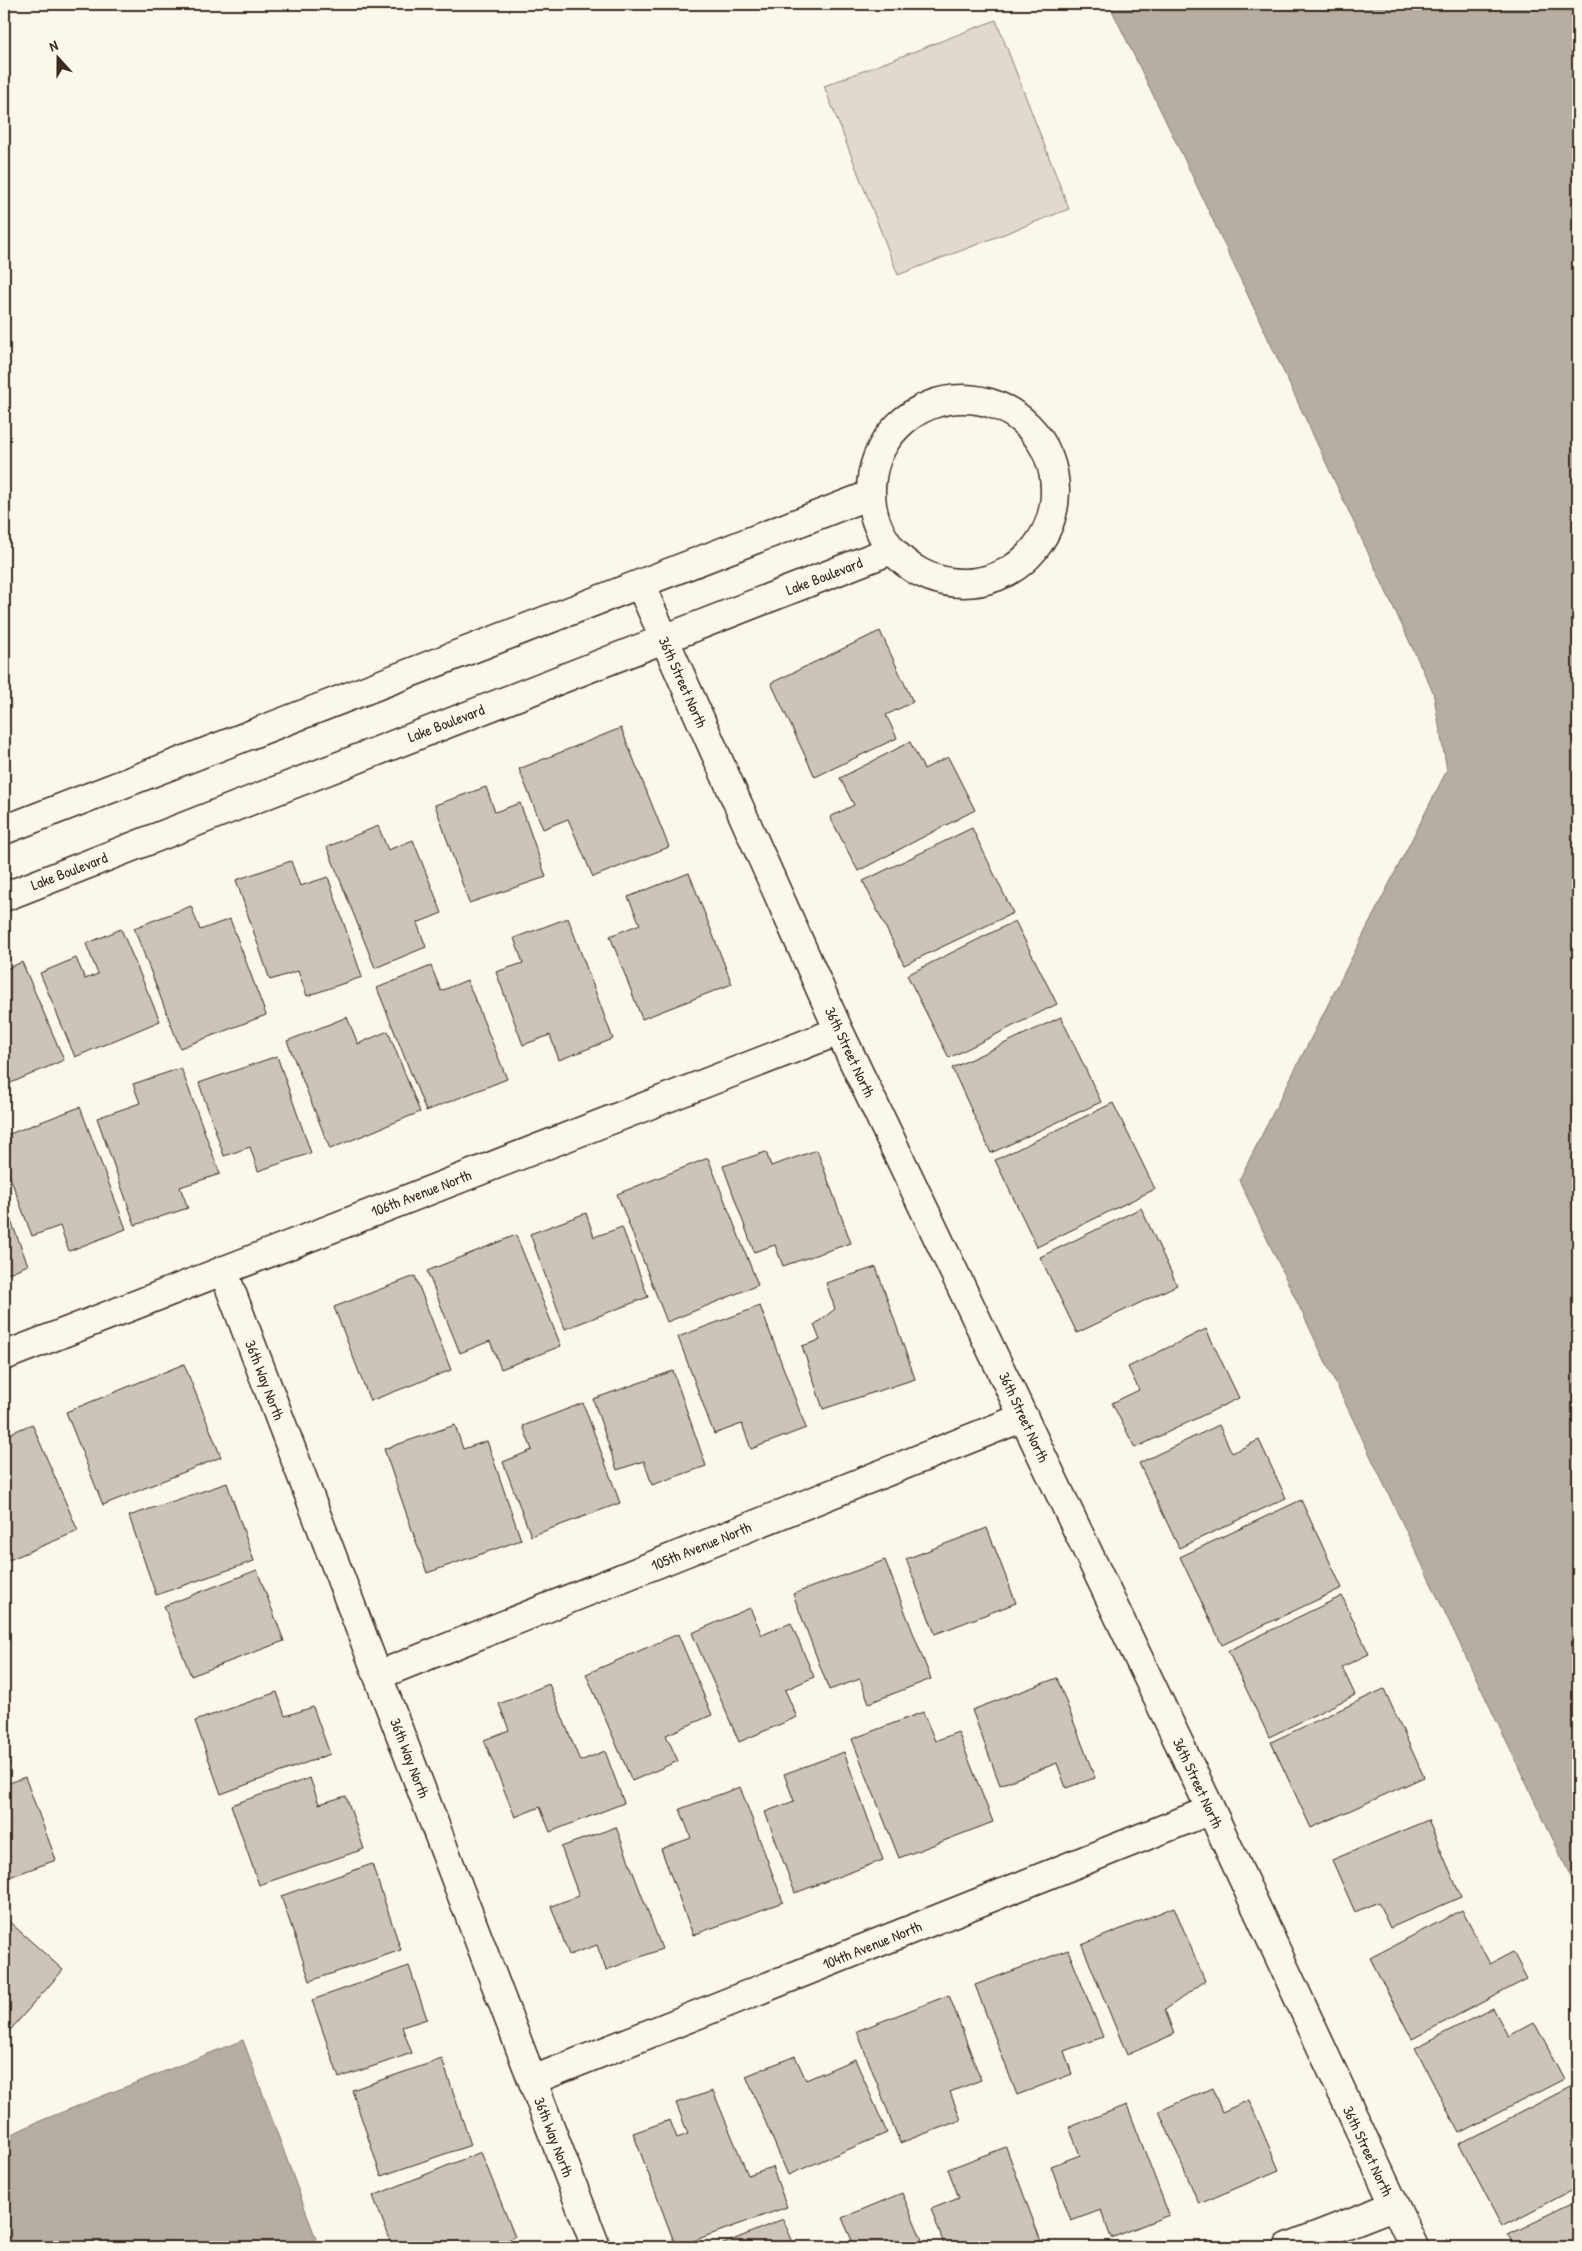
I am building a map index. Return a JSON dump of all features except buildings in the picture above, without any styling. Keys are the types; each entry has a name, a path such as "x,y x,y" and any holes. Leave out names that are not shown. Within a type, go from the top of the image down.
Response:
{"street":[{"path":"965,398 995,404 1018,415 1042,440 1053,477 1053,511 1041,545 1010,571 981,581 945,583 915,572 889,551 868,496 875,464 885,443 905,420 933,404 965,398"},
{"path":"4,830 868,496"},
{"name":"Lake Boulevard","path":"4,896 889,551"},
{"name":"36th Street North","path":"640,584 839,1031 1211,1810 1393,2206 1414,2247"},
{"name":"106th Avenue North","path":"4,1356 839,1031"},
{"name":"36th Way North","path":"223,1270 596,2247"},
{"name":"105th Avenue North","path":"379,1675 1024,1417"},
{"name":"104th Avenue North","path":"533,2080 1211,1810"},
{"path":"1288,2247 1393,2206"}],"shaded area":[{"path":"1109,4 1578,4 1578,1892 1239,1180 1447,770 1433,692 1189,169"},
{"path":"996,20 1069,209 898,275 824,86"},
{"path":"243,2040 319,2247 4,2247 4,2138 35,2123"}]}
